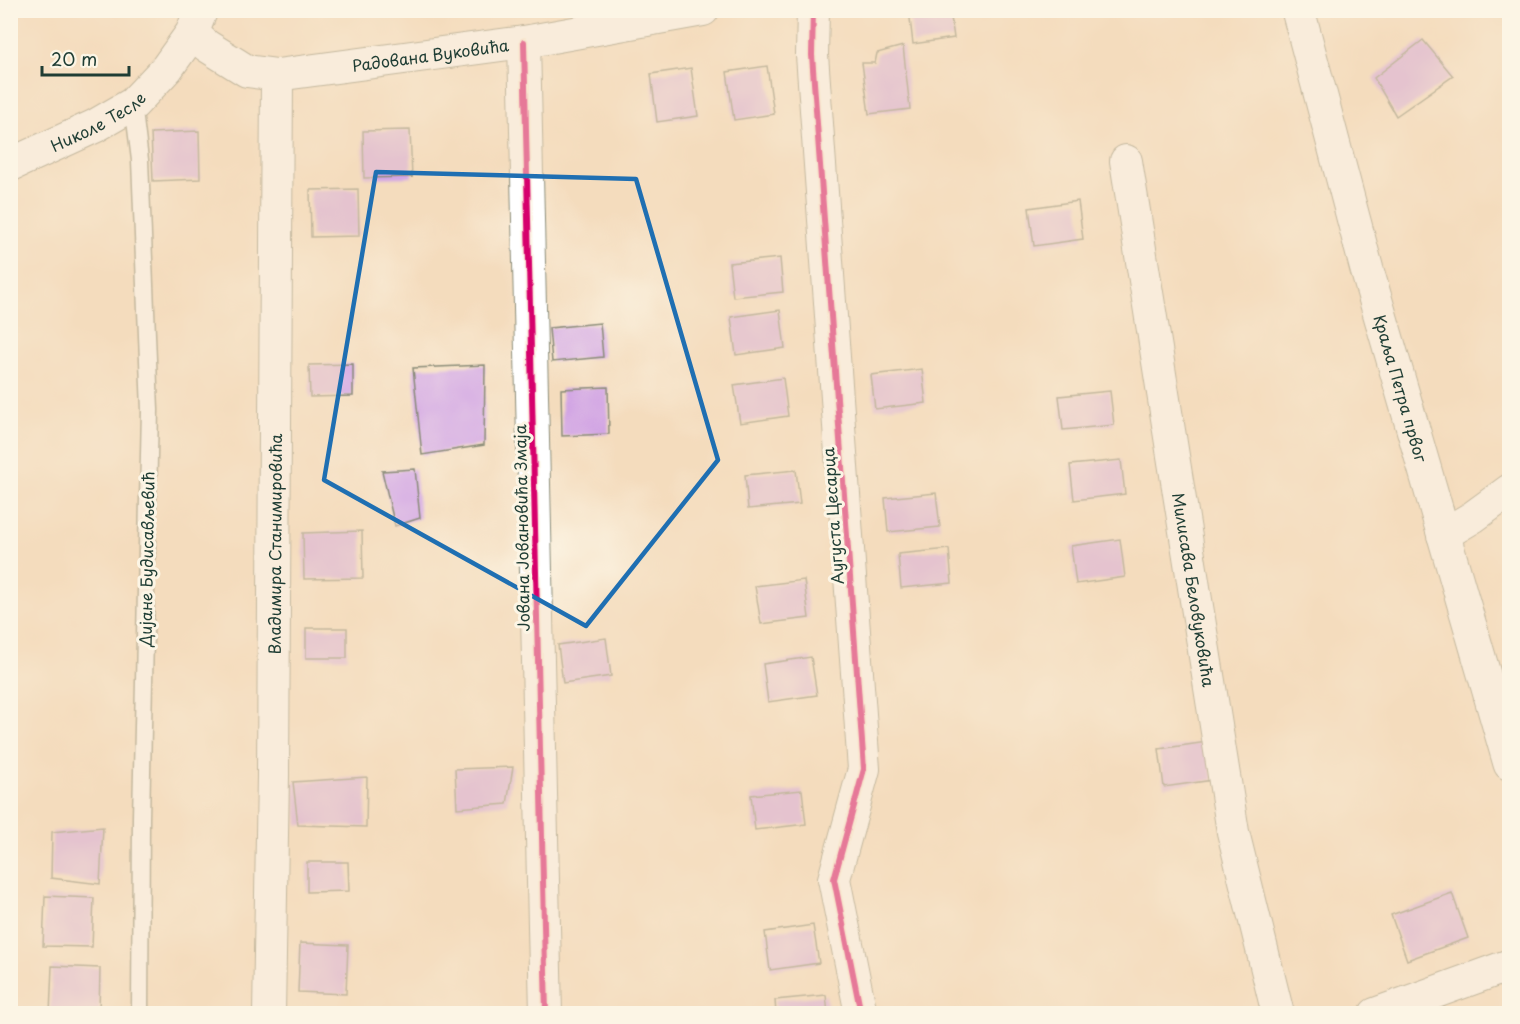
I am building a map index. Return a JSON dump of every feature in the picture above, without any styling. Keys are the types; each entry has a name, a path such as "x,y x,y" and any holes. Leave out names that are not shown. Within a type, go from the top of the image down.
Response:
{"street":[{"name":"Радована Вуковића","path":"197,22 207,46 247,71 277,75 524,42 703,10"},
{"name":"Аугуста Цесарца","path":"813,10 812,55 864,769 834,879 861,1014"},
{"name":"Краља Петра првог","path":"1298,10 1338,164 1509,764"},
{"name":"Николе Тесле","path":"10,165 95,126 133,104 167,68 197,22"},
{"name":"Јована Јовановића Змаја","path":"524,42 546,1014"},
{"name":"Владимира Станимировића","path":"269,1014 273,775 277,75"},
{"name":"Милисава Беловуковића","path":"1126,161 1233,832 1278,1014"},
{"path":"1443,535 1473,517 1509,490"},
{"path":"1375,1014 1509,965"}],"lane":[{"name":"Дијане Будисављевић","path":"133,104 140,160 150,410 141,818 140,1014"}],"highlighted area":[{"path":"376,172 636,179 718,460 586,626 324,480"}],"building":[{"path":"909,10 950,10 954,38 913,44"},
{"path":"1423,40 1453,76 1396,116 1374,78"},
{"path":"903,46 910,109 869,114 862,63 875,63 877,53"},
{"path":"767,66 774,114 734,120 727,72"},
{"path":"691,68 698,116 657,122 651,74"},
{"path":"410,130 412,177 364,178 363,131"},
{"path":"199,131 200,179 153,181 151,133"},
{"path":"358,189 359,236 311,237 310,190"},
{"path":"1078,201 1083,239 1034,246 1029,208"},
{"path":"780,258 783,292 733,297 729,263"},
{"path":"780,310 785,348 736,355 731,317"},
{"path":"600,323 603,357 552,362 549,328"},
{"path":"353,364 353,396 310,397 309,365"},
{"path":"485,365 484,445 422,455 413,368"},
{"path":"922,369 926,403 875,409 871,375"},
{"path":"783,378 788,416 740,423 734,385"},
{"path":"608,387 609,434 562,436 561,389"},
{"path":"1110,391 1114,425 1063,430 1059,396"},
{"path":"1121,460 1125,494 1074,500 1070,465"},
{"path":"415,469 420,518 395,526 382,471"},
{"path":"796,470 800,504 748,509 745,475"},
{"path":"936,493 940,527 888,532 885,498"},
{"path":"362,531 363,578 304,579 303,533"},
{"path":"1120,539 1125,577 1076,584 1071,546"},
{"path":"949,549 952,583 901,588 898,554"},
{"path":"804,580 809,618 761,624 755,586"},
{"path":"306,628 347,628 347,658 306,658"},
{"path":"606,638 611,676 563,683 558,645"},
{"path":"811,657 817,695 768,702 763,664"},
{"path":"1207,742 1213,780 1164,787 1159,749"},
{"path":"513,767 507,804 457,808 455,769"},
{"path":"367,777 366,827 298,825 293,782"},
{"path":"802,790 806,824 755,830 751,795"},
{"path":"103,827 100,884 51,878 52,832"},
{"path":"307,862 348,862 349,891 307,892"},
{"path":"1452,893 1468,938 1407,960 1391,915"},
{"path":"45,896 94,898 92,947 43,946"},
{"path":"813,925 819,963 770,970 765,932"},
{"path":"300,943 348,945 346,994 298,992"},
{"path":"52,966 100,968 99,1014 50,1014"},
{"path":"826,995 828,1014 776,1014 775,1000"}],"cycle path":[{"path":"813,10 812,55 864,769 834,879 861,1014"},
{"path":"524,42 546,1014"}]}
